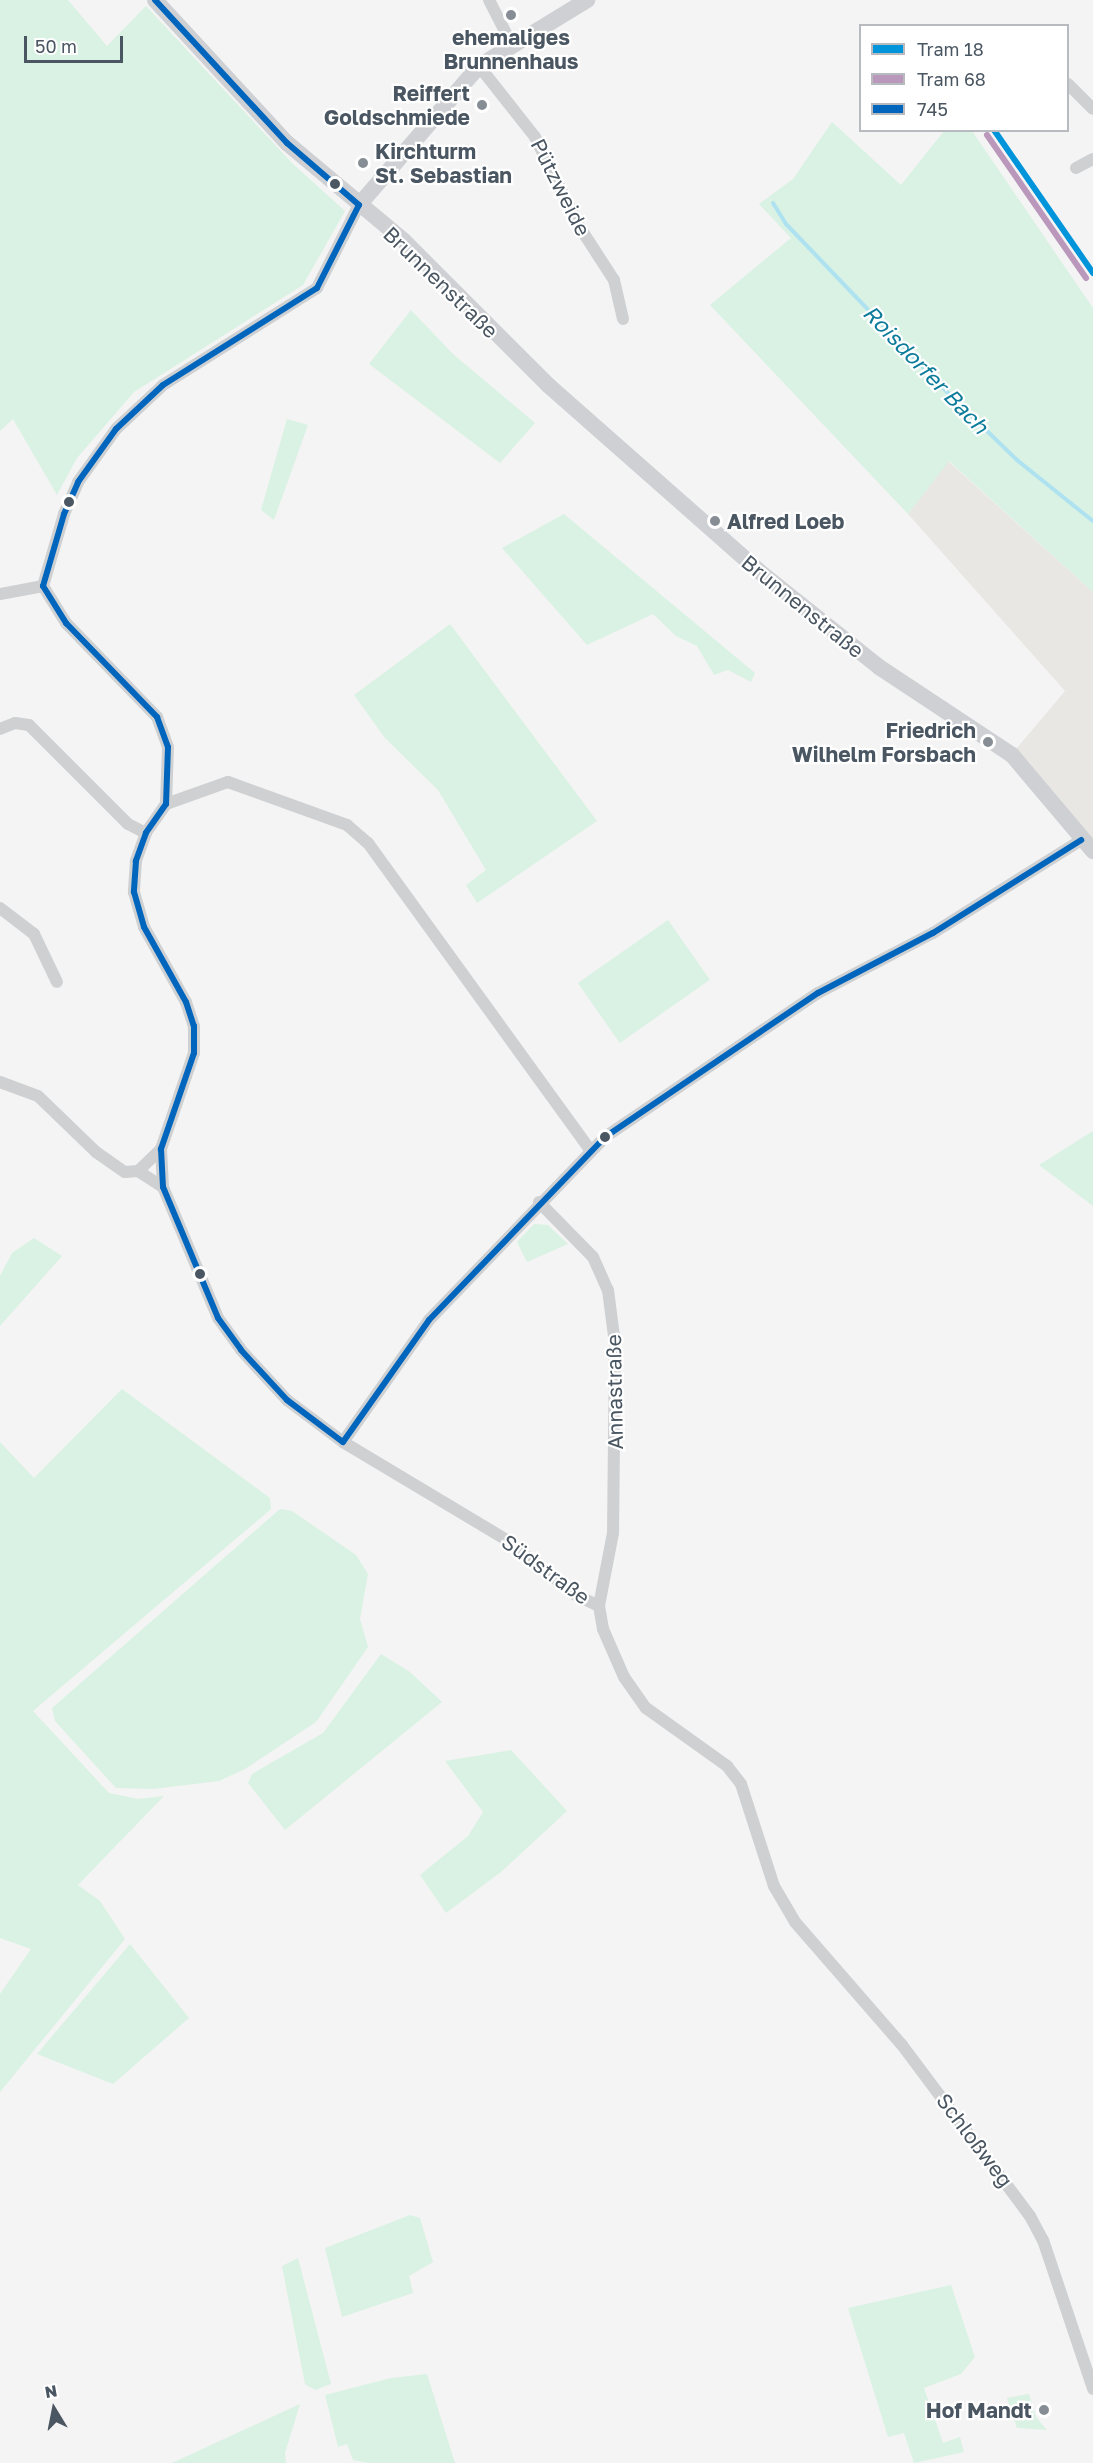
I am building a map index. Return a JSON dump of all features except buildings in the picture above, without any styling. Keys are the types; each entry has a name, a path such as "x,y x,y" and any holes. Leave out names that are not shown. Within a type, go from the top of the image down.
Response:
{"street":[{"name":"Brunnenstraße","path":"154,0 287,143 403,240 548,385 760,572 879,667 1012,755 1087,846"},
{"path":"489,0 512,43"},
{"path":"163,1187 161,1149 194,1053 194,1026 186,1002 144,927 134,892 136,861 146,833 166,804 168,747 157,717 66,623 43,586 61,522 78,483 116,429 164,385 317,288 359,204 479,66 512,43 587,0"},
{"name":"Pützweide","path":"479,66 535,136 579,226 614,280 623,319"},
{"path":"1069,85 1093,109"},
{"path":"1076,168 1093,159"},
{"path":"0,594 43,586"},
{"path":"0,729 15,723 29,725 128,824 146,833"},
{"path":"166,804 228,783 347,825 368,843 590,1150"},
{"path":"344,1442 429,1320 590,1150 818,993 933,933 1087,846"},
{"path":"0,908 34,934 57,982"},
{"path":"0,1082 38,1096 96,1152 125,1172 138,1171 163,1187"},
{"path":"138,1171 161,1149"},
{"name":"Südstraße","path":"163,1187 219,1318 241,1350 287,1400 344,1442 506,1539 576,1595 599,1606 603,1629 624,1677 646,1708 727,1766 741,1784 774,1886 798,1926"},
{"name":"Annastraße","path":"539,1202 593,1257 608,1290 615,1344 614,1533 599,1606"},
{"name":"Schloßweg","path":"798,1926 902,2045 1030,2216 1046,2248 1093,2389"}],"shaded area":[{"path":"948,461 1093,592 1093,839 1016,749 1065,691 908,514"}],"green space":[{"path":"0,0 68,0 107,46 146,6 292,163 345,211 303,285 134,392 77,458 57,495 13,419 0,431"},
{"path":"832,122 901,185 943,132 973,132 1093,308 1093,592 949,461 908,514 710,305 791,238 759,204 793,179"},
{"path":"411,310 453,354 535,423 500,463 369,364"},
{"path":"287,419 308,425 274,520 261,510"},
{"path":"564,514 755,673 751,682 728,670 714,675 697,646 676,636 653,614 587,645 502,548"},
{"path":"450,624 597,821 477,903 466,885 486,870 438,790 385,738 354,695"},
{"path":"668,920 710,980 620,1043 578,983"},
{"path":"1093,1131 1093,1206 1039,1165"},
{"path":"534,1224 548,1225 568,1244 527,1262 517,1242"},
{"path":"34,1238 62,1256 0,1326 0,1276 12,1253"},
{"path":"122,1389 270,1498 271,1509 33,1711 109,1793 138,1799 164,1796 78,1885 100,1901 125,1939 0,2092 0,1994 31,1949 0,1938 0,1442 34,1478"},
{"path":"280,1509 292,1511 356,1555 368,1574 360,1619 368,1647 316,1722 245,1769 219,1781 153,1789 116,1788 55,1721 52,1708"},
{"path":"381,1654 410,1672 442,1702 285,1830 248,1783 252,1774 323,1733"},
{"path":"511,1750 567,1811 501,1872 446,1913 420,1875 468,1836 483,1812 445,1761"},
{"path":"130,1944 189,2018 113,2084 37,2054"},
{"path":"410,2215 420,2218 433,2262 409,2276 413,2293 342,2317 325,2248"},
{"path":"298,2258 331,2384 315,2390 305,2384 282,2266"},
{"path":"951,2285 975,2357 961,2374 924,2388 943,2443 960,2437 964,2452 914,2463 904,2433 888,2437 848,2308"},
{"path":"427,2374 455,2463 369,2463 353,2460 347,2444 338,2447 325,2395 391,2378"},
{"path":"1029,2394 1036,2417 1047,2430 1017,2428 1007,2398"},
{"path":"300,2404 285,2453 286,2463 172,2463"}],"waterway":[{"name":"Roisdorfer Bach","path":"773,203 786,224 951,396 1017,460 1093,521"}],"tram line":[{"name":"18","path":"995,132 1093,273"},
{"name":"68","path":"987,135 1086,278"}],"transit line":[{"name":"745","path":"155,0 287,143 359,205"},
{"name":"745","path":"43,586 64,514 78,482 116,429 163,385 317,288 359,205"},
{"name":"745","path":"43,586 66,623 157,717 168,747 166,804 146,833 136,861 134,892 144,927 186,1002 194,1026 194,1053 161,1149 163,1187 218,1318 241,1350 287,1400 343,1442"},
{"name":"745","path":"343,1442 429,1320 605,1137 818,993 933,933 1081,840"}],"place":[{"name":"ehemaliges Brunnenhaus","path":"511,15"},
{"name":"Reiffert Goldschmiede","path":"482,105"},
{"name":"Kirchturm St. Sebastian","path":"363,163"},
{"name":"Alfred Loeb","path":"715,521"},
{"name":"Friedrich Wilhelm Forsbach","path":"988,742"},
{"name":"Hof Mandt","path":"1044,2410"}]}
